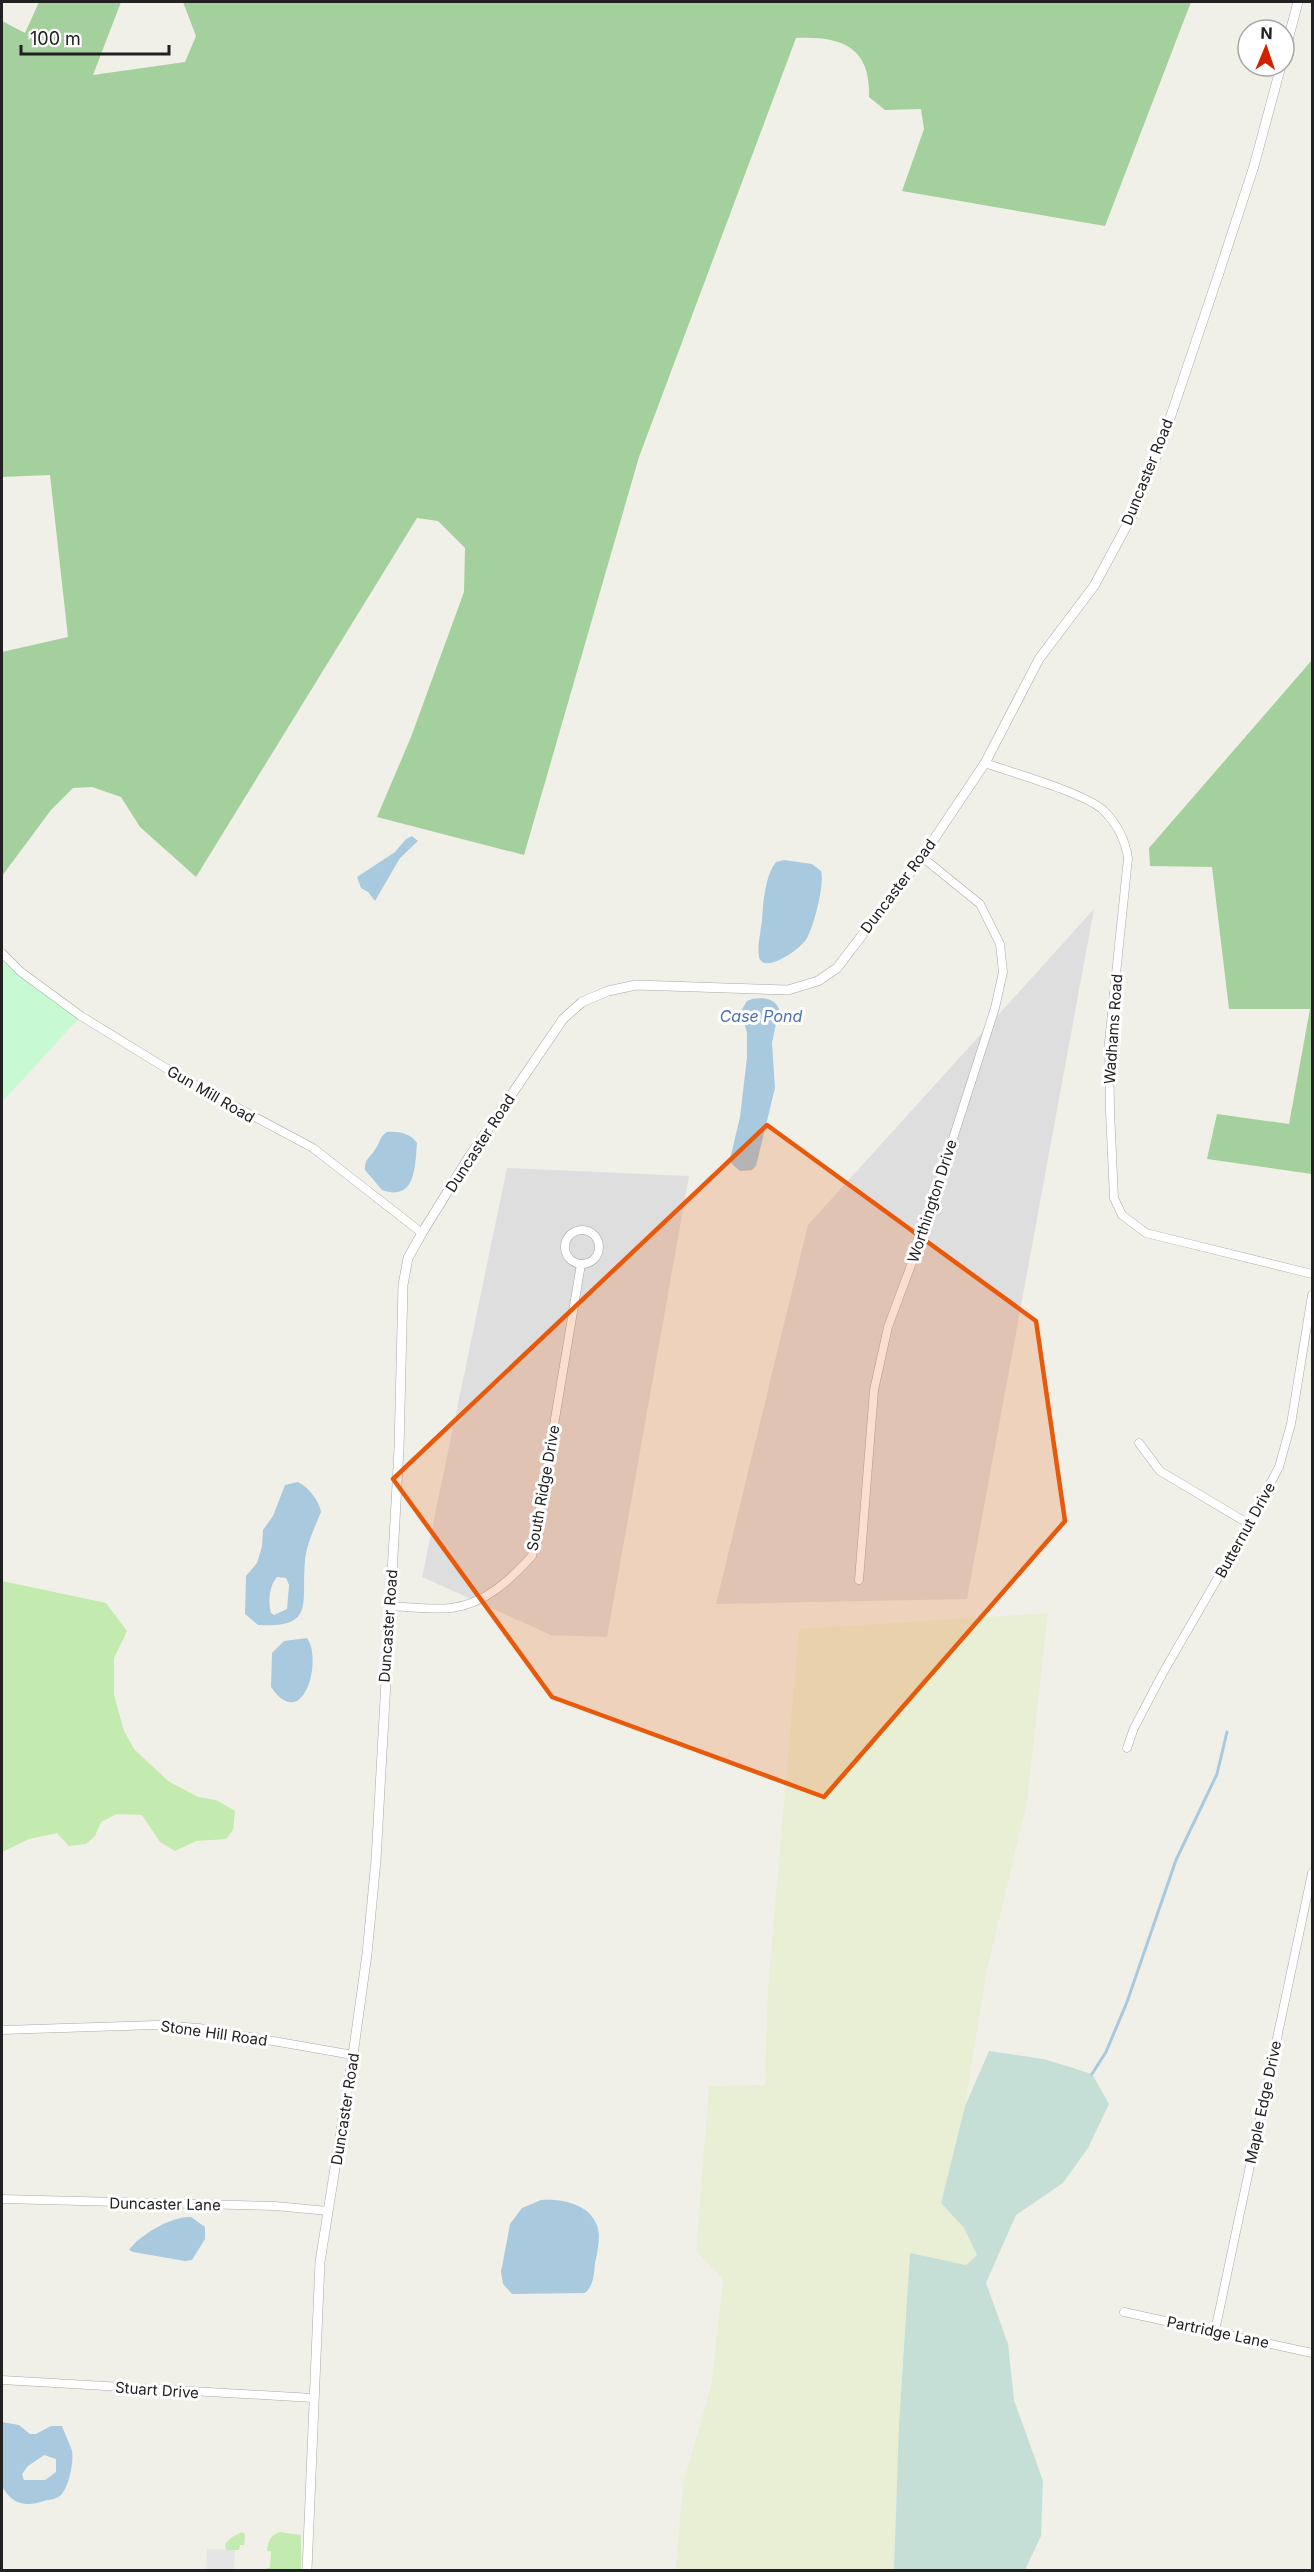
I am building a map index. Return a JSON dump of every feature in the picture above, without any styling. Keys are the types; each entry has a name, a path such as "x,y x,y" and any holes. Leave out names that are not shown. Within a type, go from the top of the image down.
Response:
{"street":[{"path":"1294,18 1298,2"},
{"name":"Duncaster Road","path":"307,2571 320,2262 353,2055 367,1954 376,1860 399,1449 403,1285 408,1258 469,1157 563,1019 582,1002 608,991 636,985 788,990 818,981 837,968 922,857 985,763 1039,659 1094,586 1132,514 1161,445 1220,270 1254,166 1278,78"},
{"name":"Wadhams Road","path":"985,763 1069,793 1100,808 1112,819 1126,848 1128,858 1109,1042 1112,1175 1114,1198 1122,1215 1146,1233 1312,1274"},
{"name":"Worthington Drive","path":"859,1580 874,1390 888,1327 920,1241 995,1008 1003,972 1000,944 980,904 922,857"},
{"name":"Gun Mill Road","path":"2,953 21,972 81,1016 182,1078 313,1148 422,1233"},
{"path":"583,1230 596,1236 599,1246 594,1259 581,1264 568,1256 566,1246 573,1233 583,1230"},
{"name":"South Ridge Drive","path":"390,1606 451,1608 486,1597 515,1574 532,1556 581,1264"},
{"name":"Butternut Drive","path":"1127,1748 1134,1728 1164,1671 1250,1524 1279,1467 1285,1451 1312,1295"},
{"path":"1140,1443 1160,1472 1250,1524"},
{"name":"Maple Edge Drive","path":"1215,2331 1312,1873"},
{"name":"Stone Hill Road","path":"2,2030 156,2025 199,2028 353,2055"},
{"name":"Duncaster Lane","path":"2,2199 275,2206 328,2211"},
{"name":"Partridge Lane","path":"1124,2312 1312,2353"},
{"name":"Stuart Drive","path":"2,2380 313,2398"}],"highlighted area":[{"path":"767,1125 1036,1321 1065,1521 824,1797 552,1697 393,1479"}],"shaded area":[{"path":"1094,909 967,1599 716,1604 808,1225"},
{"path":"507,1168 689,1176 607,1637 551,1635 422,1577"},
{"path":"989,2051 1044,2059 1092,2074 1109,2104 1088,2148 1063,2183 1016,2215 986,2283 1008,2344 1014,2400 1043,2481 1041,2536 1025,2570 894,2570 899,2424 910,2253 966,2265 977,2255 964,2228 941,2203 965,2106"},
{"path":"207,2549 235,2550 234,2570 206,2570"}],"green space":[{"path":"39,2 121,2 93,75 185,62 196,36 183,2 1191,2 1105,226 902,191 924,129 921,109 885,110 869,97 865,66 850,48 826,39 796,38 639,457 524,855 377,817 411,737 464,592 465,548 438,521 417,518 196,877 140,827 121,797 92,787 73,788 51,810 2,876 2,652 68,637 50,475 2,477 2,21 25,33"},
{"path":"1312,660 1312,1174 1207,1159 1217,1114 1289,1124 1310,1009 1229,1009 1212,867 1150,866 1149,848"},
{"path":"2,953 81,1016 2,1102"},
{"path":"2,1581 106,1603 127,1631 114,1658 114,1695 124,1731 134,1749 168,1781 198,1797 216,1800 235,1811 233,1830 226,1839 196,1841 175,1851 160,1842 142,1815 117,1814 101,1822 95,1836 86,1844 69,1846 57,1833 29,1839 2,1852"},
{"path":"1048,1613 1027,1803 987,1970 965,2106 941,2203 964,2228 977,2254 966,2265 910,2254 899,2424 894,2570 677,2570 683,2484 711,2386 723,2279 696,2251 709,2086 765,2085 768,1987 799,1629"},
{"path":"242,2532 245,2534 244,2545 240,2545 239,2550 226,2550 225,2544"},
{"path":"280,2532 301,2535 301,2570 266,2570 270,2568 271,2551 267,2551 269,2541"}],"water":[{"path":"412,836 418,841 400,858 375,901 368,892 361,888 357,877 395,852 406,839"},
{"path":"784,860 812,864 821,871 818,904 813,924 804,942 775,962 762,962 759,957 759,943 767,882 776,862"},
{"name":"Case Pond","path":"768,999 779,1009 772,1043 775,1088 756,1166 752,1170 740,1171 730,1159 740,1117 747,1057 747,1033 741,1011 747,1001"},
{"path":"387,1132 404,1133 417,1143 412,1180 402,1191 382,1190 365,1170 367,1161 378,1146 381,1137"},
{"path":"298,1482 302,1484 315,1499 321,1512 306,1555 304,1601 297,1617 289,1622 277,1625 258,1625 245,1614 246,1576 257,1563 262,1546 263,1530 273,1516 285,1485","holes":["277,1577 286,1578 289,1585 287,1609 274,1615 271,1613 270,1604 272,1585"]},
{"path":"307,1638 313,1662 307,1688 301,1698 292,1702 282,1699 271,1687 272,1653 284,1641"},
{"path":"541,2200 560,2201 578,2206 592,2217 597,2225 599,2238 594,2275 585,2293 512,2294 503,2284 501,2272 510,2224 522,2208"},
{"path":"191,2217 205,2227 205,2239 192,2260 185,2261 129,2250 140,2238 166,2223"},
{"path":"2,2422 19,2425 30,2434 36,2434 51,2426 62,2426 71,2449 72,2468 61,2495 31,2504 20,2503 10,2497 1,2481","holes":["44,2455 56,2459 56,2472 45,2480 24,2480 22,2474 28,2466"]}],"waterway":[{"path":"1092,2074 1106,2052 1127,2002 1176,1860 1217,1774 1227,1732"}]}
